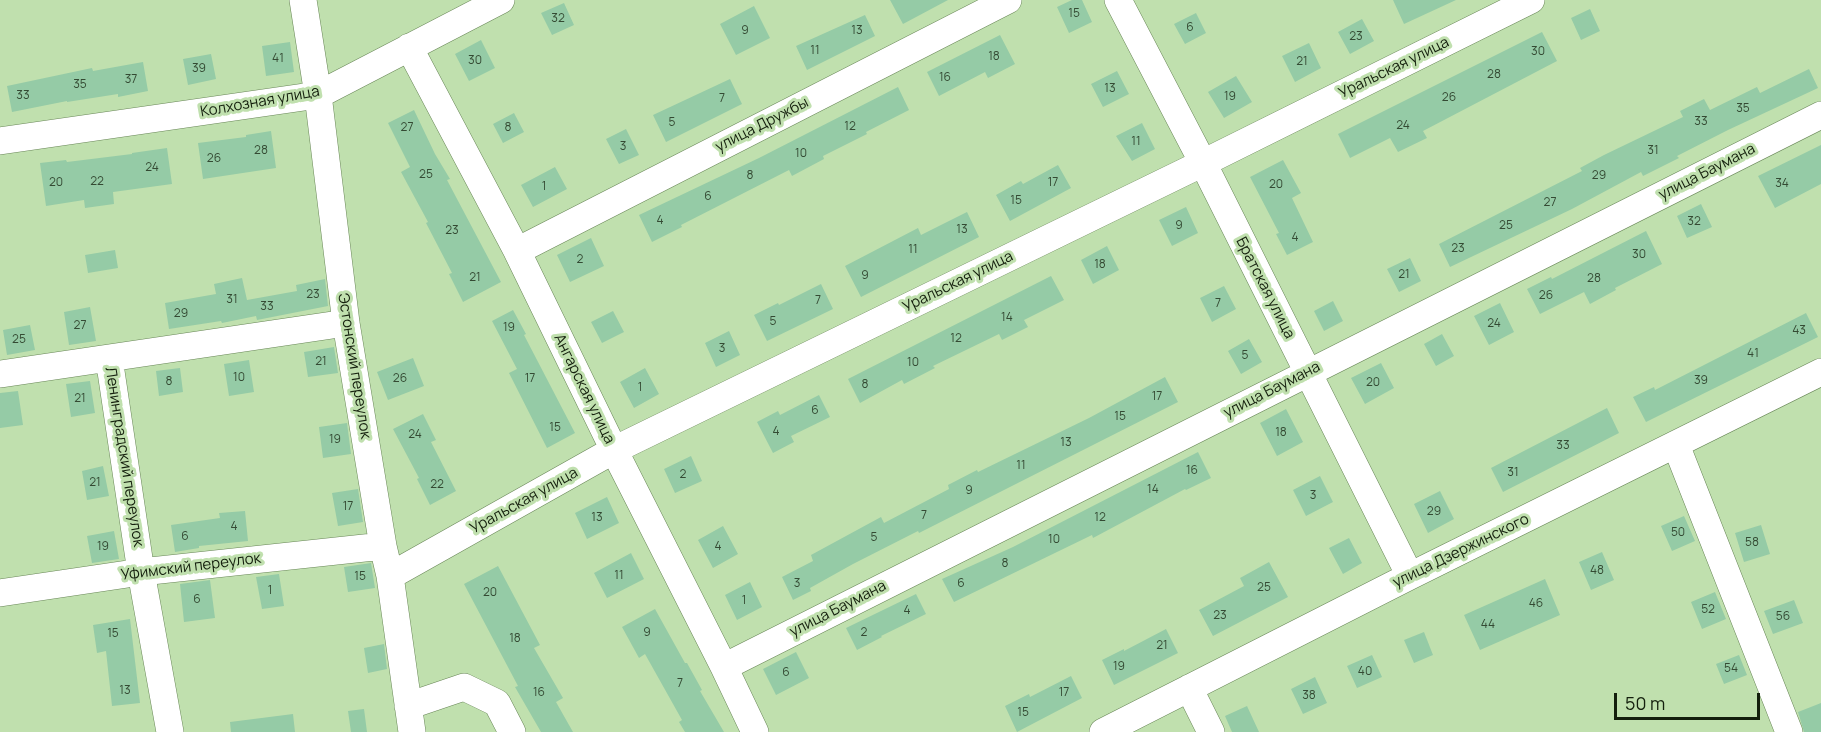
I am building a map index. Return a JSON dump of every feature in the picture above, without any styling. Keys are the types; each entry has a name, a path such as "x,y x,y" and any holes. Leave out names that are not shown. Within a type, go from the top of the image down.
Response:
{"street":[{"name":"Эстонский переулок","path":"303,0 318,95 346,323 390,576 410,719"},
{"name":"Колхозная улица","path":"0,141 318,95 501,0"},
{"name":"улица Дружбы","path":"517,251 1008,0"},
{"name":"Братская улица","path":"1118,0 1203,163 1410,576"},
{"name":"Уральская улица","path":"390,576 614,450 1203,163 1531,0"},
{"name":"Ангарская улица","path":"409,47 517,251 755,732"},
{"name":"улица Баумана","path":"724,667 1821,115"},
{"name":"Ленинградский переулок","path":"1,374 346,323"},
{"name":"Ленинградский переулок","path":"109,358 141,572 170,732"},
{"name":"улица Дзержинского","path":"1102,732 1821,372"},
{"path":"1676,445 1789,732"},
{"name":"Уфимский переулок","path":"0,593 141,572 383,546"},
{"path":"410,719 464,687 497,704 512,732"},
{"path":"1189,688 1211,732"}],"building":[{"path":"890,0 948,0 903,24"},
{"path":"1072,0 1082,0 1092,22 1069,33 1057,7"},
{"path":"1393,0 1456,0 1404,24"},
{"path":"564,3 574,25 552,35 541,13"},
{"path":"754,6 770,38 736,55 720,24"},
{"path":"1590,9 1600,31 1581,40 1571,18"},
{"path":"1196,13 1206,33 1185,44 1174,24"},
{"path":"865,15 875,36 807,70 796,46"},
{"path":"1362,19 1374,41 1350,54 1338,32"},
{"path":"1542,32 1557,61 1423,131 1427,138 1398,152 1390,138 1350,158 1338,134"},
{"path":"1000,35 1015,64 988,78 985,72 939,96 927,72"},
{"path":"481,40 495,68 469,81 455,54"},
{"path":"290,42 294,72 266,76 262,46"},
{"path":"1309,43 1321,68 1295,82 1282,56"},
{"path":"211,54 216,79 188,85 183,59"},
{"path":"143,62 148,91 118,97 118,94 67,101 12,112 7,86 92,68 93,71"},
{"path":"1809,69 1818,88 1728,130 1643,176 1641,172 1572,209 1450,267 1439,244 1582,171 1580,168 1604,155 1683,117 1680,111 1704,99 1710,110 1757,87 1760,93"},
{"path":"1117,71 1129,94 1103,107 1091,84"},
{"path":"1236,76 1252,102 1224,118 1208,92"},
{"path":"730,79 742,104 666,142 653,115"},
{"path":"898,87 909,110 823,156 824,159 792,176 789,170 652,242 639,215 759,158"},
{"path":"414,110 450,179 447,180 501,282 463,302 449,274 452,273 426,223 428,222 401,172 410,167 388,123"},
{"path":"514,113 524,132 503,143 493,124"},
{"path":"1142,123 1155,149 1132,161 1116,136"},
{"path":"626,129 639,155 619,164 606,139"},
{"path":"271,131 276,168 203,179 198,143 246,137 246,135"},
{"path":"1821,145 1821,184 1775,208 1758,176"},
{"path":"167,148 172,184 113,192 114,204 85,208 84,200 46,206 40,163 66,160 67,162"},
{"path":"1283,160 1301,193 1292,198 1313,242 1287,255 1276,234 1279,233 1250,177"},
{"path":"1058,165 1071,188 1010,221 996,195 1021,181 1023,184"},
{"path":"555,167 567,189 533,207 521,185"},
{"path":"1701,204 1712,227 1687,238 1677,216"},
{"path":"1186,207 1198,233 1172,246 1159,220"},
{"path":"967,212 979,237 861,297 845,266 918,228 921,235"},
{"path":"1646,231 1662,264 1615,288 1616,290 1590,304 1584,292 1540,314 1527,289 1551,277 1552,279"},
{"path":"591,238 604,266 570,282 557,255"},
{"path":"1107,246 1119,270 1093,284 1081,260"},
{"path":"115,250 118,268 88,273 85,255"},
{"path":"1410,258 1421,281 1399,292 1387,269"},
{"path":"1051,276 1064,300 1024,320 1028,327 1002,340 999,334 933,366 935,368 904,384 902,380 860,403 848,379"},
{"path":"242,278 247,300 297,291 296,285 325,279 328,306 257,320 256,316 222,323 221,321 169,329 165,303 216,294 214,284"},
{"path":"821,284 833,309 767,341 754,315"},
{"path":"1224,286 1236,309 1212,322 1200,298"},
{"path":"1333,301 1343,321 1324,331 1314,311"},
{"path":"1500,303 1514,332 1489,345 1474,316"},
{"path":"90,307 96,341 69,345 64,312"},
{"path":"513,310 575,433 547,448 509,373 517,369 492,321"},
{"path":"613,311 624,332 602,343 591,322"},
{"path":"1806,313 1818,337 1646,422 1633,397 1654,387 1655,390"},
{"path":"30,325 35,350 7,355 3,330"},
{"path":"729,331 740,355 716,367 705,343"},
{"path":"1442,334 1454,356 1436,366 1424,344"},
{"path":"1249,339 1262,362 1241,374 1228,351"},
{"path":"334,347 338,373 308,377 304,352"},
{"path":"413,358 424,386 388,400 377,372"},
{"path":"249,360 254,392 229,396 224,364"},
{"path":"1381,363 1394,388 1365,404 1351,378"},
{"path":"180,368 183,392 159,396 156,371"},
{"path":"645,368 659,394 634,408 620,382"},
{"path":"1165,377 1178,402 853,564 793,600 782,577 813,561 811,555 881,517 884,523 949,489 948,485 1089,418"},
{"path":"90,381 95,413 71,417 66,384"},
{"path":"18,391 23,425 0,428 0,393"},
{"path":"819,395 830,417 791,436 794,442 773,453 757,422 778,411 780,415"},
{"path":"1607,408 1619,433 1503,492 1491,468"},
{"path":"1286,409 1303,442 1277,456 1260,423"},
{"path":"423,414 436,440 431,442 456,491 430,505 417,479 419,478 393,429"},
{"path":"347,423 351,454 323,458 319,427"},
{"path":"1198,452 1211,478 1185,489 1093,538 1092,535 954,602 942,579 1013,547"},
{"path":"691,456 702,481 675,493 664,469"},
{"path":"103,466 109,496 87,500 82,471"},
{"path":"1320,476 1333,502 1306,516 1293,490"},
{"path":"358,489 363,522 338,526 332,493"},
{"path":"1440,491 1454,519 1428,533 1414,504"},
{"path":"607,497 619,523 587,539 575,513"},
{"path":"245,511 248,541 199,546 199,548 175,552 171,525 220,518 219,513"},
{"path":"1684,516 1695,541 1672,551 1661,526"},
{"path":"1761,525 1770,554 1744,562 1735,533"},
{"path":"723,526 738,554 713,568 698,540"},
{"path":"114,531 119,559 92,563 87,536"},
{"path":"1349,538 1362,563 1343,574 1329,548"},
{"path":"1602,552 1614,580 1591,590 1579,562"},
{"path":"631,553 644,579 607,598 594,573"},
{"path":"1269,562 1288,597 1213,636 1199,610 1244,586 1240,578"},
{"path":"371,563 375,588 348,592 344,567"},
{"path":"498,566 540,645 534,648 563,698 556,702 573,732 541,732 515,687 518,686 464,584"},
{"path":"279,574 284,606 262,609 256,577"},
{"path":"1545,579 1560,615 1480,650 1464,615"},
{"path":"210,580 215,618 184,622 180,584"},
{"path":"750,582 762,607 737,620 725,595"},
{"path":"1715,592 1726,619 1702,629 1691,602"},
{"path":"916,594 926,614 857,650 846,628"},
{"path":"1794,600 1803,623 1773,634 1764,611"},
{"path":"655,609 724,732 685,732 679,722 682,720 645,654 639,658 622,627"},
{"path":"130,619 140,703 112,706 106,651 97,653 93,625"},
{"path":"1166,629 1178,653 1114,685 1102,660"},
{"path":"1424,632 1433,655 1414,663 1404,640"},
{"path":"384,644 387,669 368,673 364,648"},
{"path":"796,652 809,678 776,695 763,669"},
{"path":"1372,655 1382,677 1357,688 1347,666"},
{"path":"1739,655 1747,675 1724,684 1716,664"},
{"path":"1071,676 1082,698 1017,732 1005,706 1029,694 1030,697"},
{"path":"1315,677 1327,703 1303,714 1291,689"},
{"path":"1821,703 1821,732 1804,732 1798,712"},
{"path":"1247,706 1259,732 1232,732 1225,716"},
{"path":"364,709 367,732 351,732 348,711"},
{"path":"293,714 295,732 231,732 230,722"}]}
